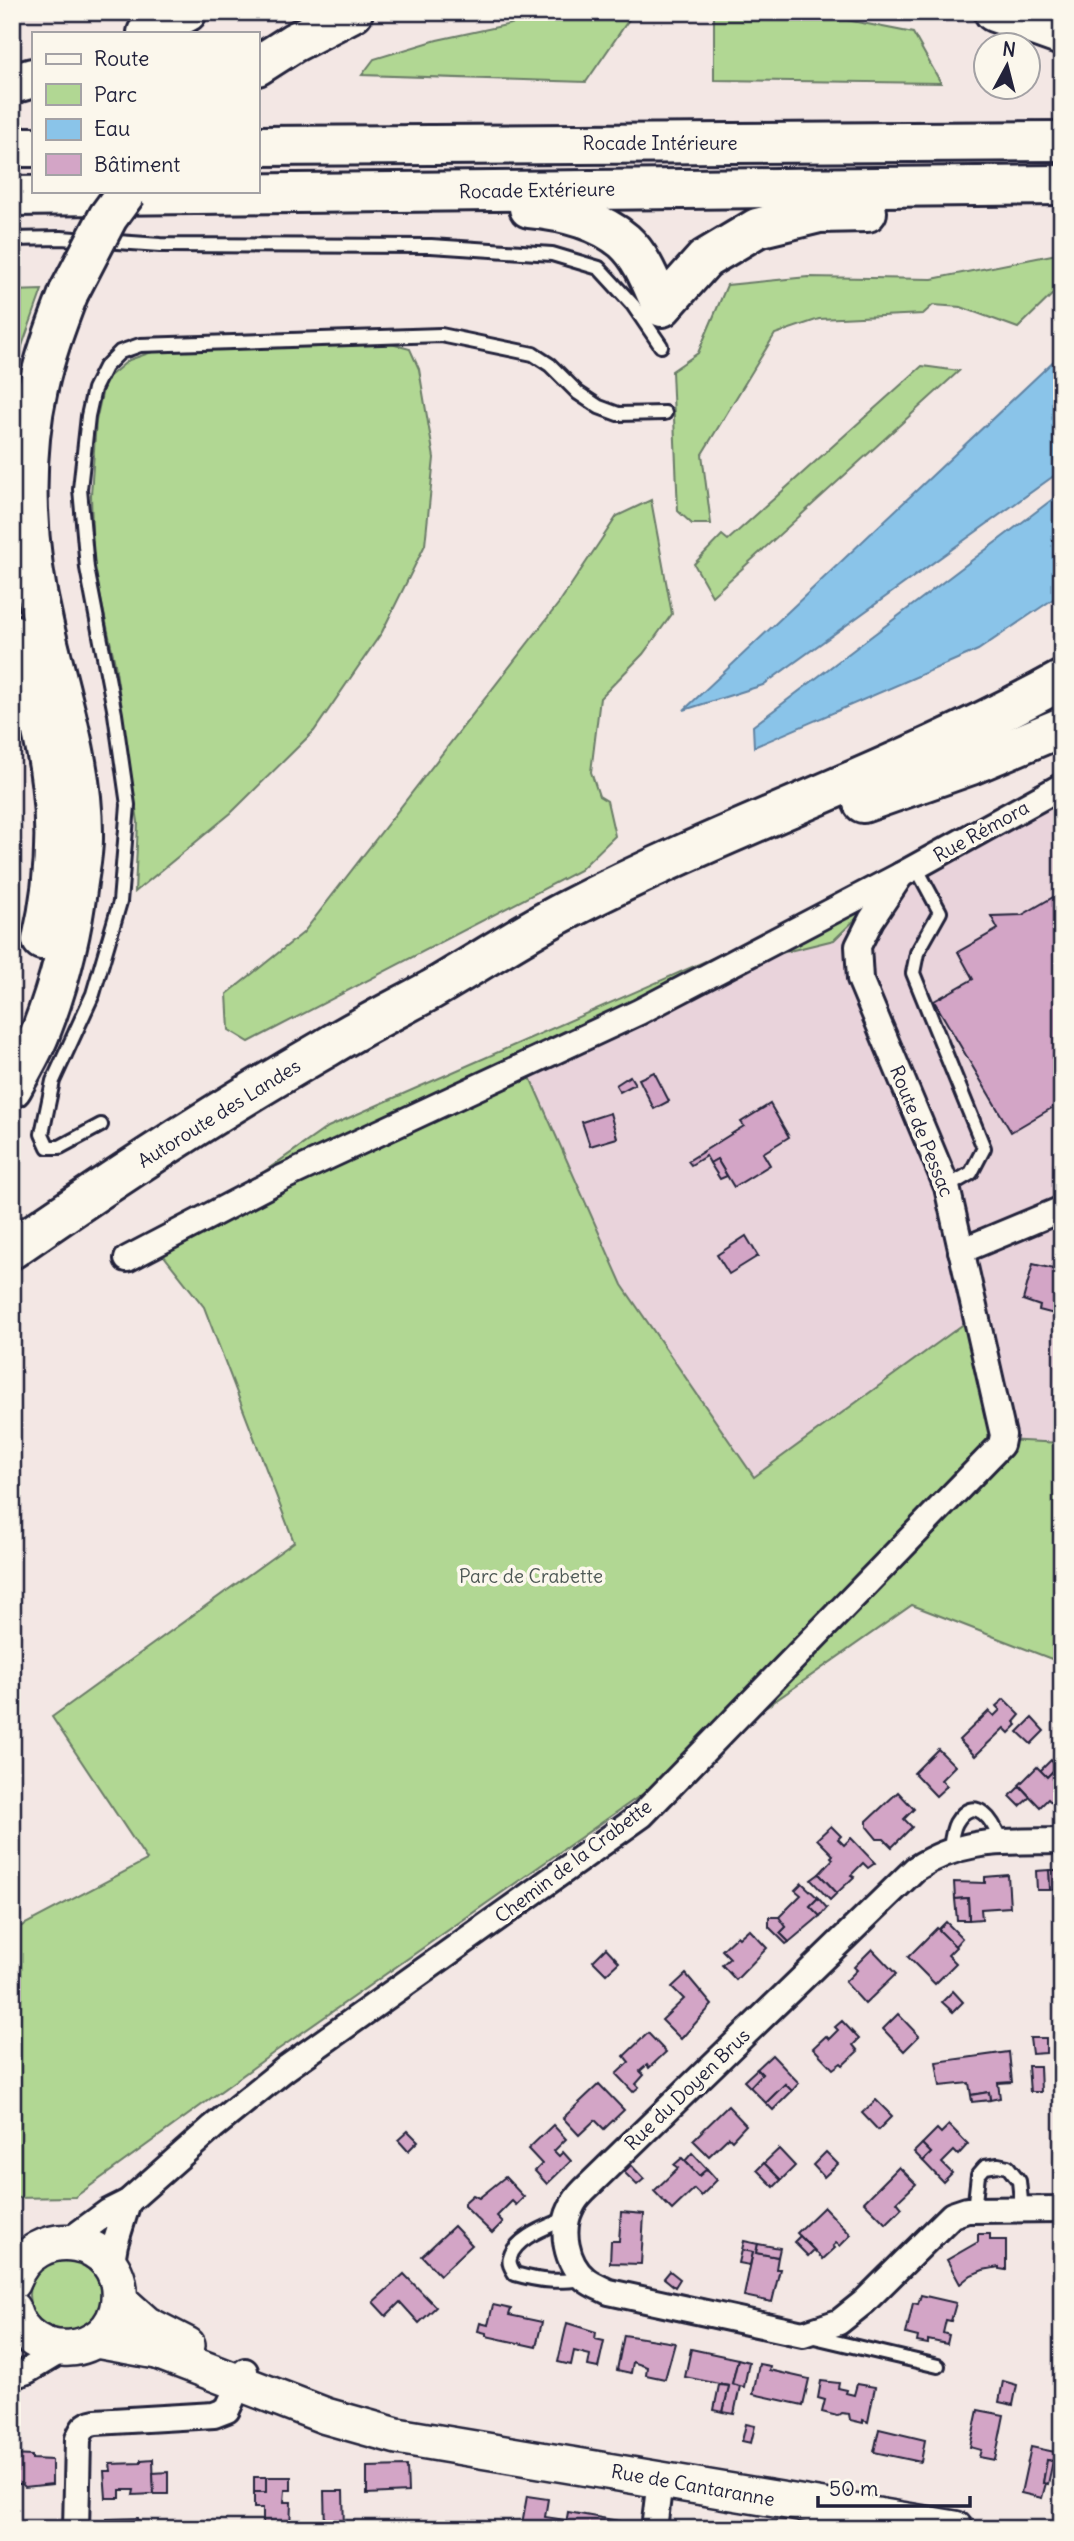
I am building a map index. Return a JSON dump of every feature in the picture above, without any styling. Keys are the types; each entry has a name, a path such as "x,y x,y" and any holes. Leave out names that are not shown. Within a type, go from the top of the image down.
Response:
{"highway":[{"path":"149,32 187,12"},
{"path":"259,65 293,43 353,12"},
{"path":"994,12 1062,36"},
{"path":"12,84 32,78"},
{"name":"Rocade Intérieure","path":"259,146 1062,141"},
{"path":"12,147 32,147"},
{"name":"Rocade Extérieure","path":"12,196 1062,185"},
{"path":"12,1088 40,1033 63,967 74,912 83,841 81,795 73,745 32,571 28,506 30,442 37,389 49,345 69,292 108,217 126,192"},
{"path":"255,193 534,208 585,217 625,242 646,271 662,307 705,259 757,228 819,213 1062,207"},
{"path":"12,634 32,686 45,738 55,806 53,863 46,921 32,979 12,1035"},
{"path":"433,989 569,908 658,866 895,763 1062,680"},
{"path":"433,989 827,817 971,765 1062,727"},
{"name":"Autoroute des Landes","path":"12,1249 83,1199 217,1113 328,1046 433,989"}],"street":[{"name":"Rue Rémora","path":"127,1259 282,1178 639,1012 909,871 1062,786"},
{"name":"Route de Pessac","path":"909,871 871,920 858,946 860,979 947,1187 1003,1441"},
{"path":"961,1251 1062,1209"},
{"name":"Chemin de la Crabette","path":"38,2247 128,2202 213,2127 285,2069 642,1815 1003,1441"},
{"name":"Rue du Doyen Brus","path":"567,2218 572,2205 584,2190 915,1869 950,1850 972,1844 1062,1841"},
{"path":"115,2283 99,2254 84,2245 38,2247 18,2268 13,2309 22,2329 46,2347 74,2349 96,2340 112,2322 115,2283 115,2244 128,2202"},
{"path":"567,2218 567,2246 578,2273 609,2292 803,2334 839,2322 864,2302 952,2214 974,2210 1062,2209"},
{"name":"Rue de Cantaranne","path":"115,2283 146,2324 211,2357 242,2377"},
{"name":"Rue de Cantaranne","path":"96,2340 158,2351 473,2447 955,2529"},
{"path":"12,2376 27,2371 62,2350"},
{"path":"76,2529 78,2439 82,2428 88,2423 96,2422 214,2415 226,2410 242,2377"},
{"path":"654,2529 660,2480"}],"lane":[{"path":"12,239 160,245 431,246 552,254 599,268 633,305 662,346"},
{"path":"101,1125 60,1147 48,1147 42,1134 53,1081 93,994 120,902 127,819 128,805 116,714 87,568 80,489 88,416 94,388 105,367 120,352 140,345 441,335 533,354 551,365 578,393 599,407 618,414 665,413"},
{"path":"909,871 940,912 917,953 913,973 984,1148 971,1173 947,1187"},
{"path":"950,1850 955,1824 966,1812 976,1809 984,1812 995,1825 1000,1842"},
{"path":"974,2210 978,2175 985,2167 998,2165 1008,2167 1019,2181 1022,2210"},
{"path":"567,2218 521,2243 510,2256 510,2264 515,2274 529,2278 551,2282 585,2279"},
{"path":"803,2334 938,2366"}],"shaded area":[{"path":"1062,786 1062,1443 1003,1441 975,1316 754,1477 622,1285 529,1075 781,953 834,940 901,875"}],"green space":[{"path":"566,12 634,12 586,82 362,75 374,59 437,40"},
{"path":"714,12 806,12 913,33 941,83 714,80"},
{"path":"1062,253 1062,285 1018,328 961,307 933,305 923,314 819,319 775,334 702,454 711,524 692,524 678,511 672,371 698,353 727,285 808,277 932,279"},
{"path":"42,290 22,346 12,386 12,291"},
{"path":"391,344 410,349 419,369 434,458 425,545 382,632 314,731 231,813 135,892 138,822 115,664 93,562 91,495 96,421 105,380 129,360 152,352"},
{"path":"922,366 959,371 712,596 694,564 722,535 728,540"},
{"path":"651,500 672,614 643,654 600,698 591,772 599,796 607,801 615,836 580,870 249,1042 229,1030 227,994 303,933 559,603 617,516"},
{"name":"Parc de Crabette","path":"901,875 834,940 781,953 529,1075 622,1285 754,1477 976,1315 1003,1440 1062,1443 1062,1663 912,1605 276,2051 75,2197 12,2198 12,1931 147,1860 52,1717 294,1542 204,1307 157,1247 328,1127"},
{"path":"65,2259 79,2262 91,2269 98,2281 101,2295 98,2309 91,2321 79,2328 65,2331 51,2328 39,2321 32,2309 29,2295 32,2281 39,2269 51,2262"}],"water":[{"path":"1062,353 1062,470 763,685 684,710"},
{"path":"1062,492 1062,593 978,650 754,747 753,726"}],"building":[{"path":"1062,892 1062,1102 1011,1132 934,1001 973,979 958,952 998,929 991,916 1022,915"},
{"path":"654,1072 669,1101 654,1109 639,1079"},
{"path":"630,1076 635,1084 620,1092 616,1085"},
{"path":"770,1104 789,1137 763,1153 770,1165 734,1187 717,1159 710,1163 706,1156 691,1165 688,1161 744,1126 741,1122"},
{"path":"610,1113 617,1138 590,1146 582,1122"},
{"path":"717,1159 727,1176 720,1179 710,1163"},
{"path":"746,1236 758,1256 729,1274 717,1255"},
{"path":"1033,1264 1062,1271 1062,1316 1039,1310 1040,1306 1023,1300"},
{"path":"1004,1699 1020,1715 1014,1722 1017,1725 1009,1733 1004,1728 975,1756 959,1740 989,1711 994,1716 1000,1710 996,1706"},
{"path":"1032,1718 1044,1731 1031,1744 1018,1732"},
{"path":"938,1749 955,1766 941,1780 947,1786 936,1796 914,1773"},
{"path":"1051,1760 1057,1767 1047,1777 1040,1771"},
{"path":"1062,1762 1062,1802 1056,1807 1048,1799 1040,1807 1019,1785 1037,1767 1047,1777"},
{"path":"1020,1786 1030,1797 1020,1806 1010,1796"},
{"path":"898,1792 914,1809 904,1819 912,1827 892,1847 884,1839 877,1839 867,1827 867,1821"},
{"path":"831,1826 841,1836 838,1839 844,1845 851,1838 875,1863 868,1868 863,1863 851,1875 854,1877 837,1893 819,1874 833,1859 833,1855 817,1839"},
{"path":"1049,1870 1058,1870 1059,1889 1050,1890"},
{"path":"1049,1870 1050,1890 1037,1890 1036,1871"},
{"path":"819,1874 837,1893 830,1900 811,1880"},
{"path":"1008,1875 1010,1907 981,1909 982,1919 969,1920 968,1898 955,1899 954,1882 985,1883 985,1877"},
{"path":"802,1883 818,1898 810,1906 820,1916 789,1942 780,1933 786,1927 778,1918 801,1895 795,1890"},
{"path":"818,1898 827,1908 820,1916 810,1906"},
{"path":"968,1898 969,1920 957,1920 955,1899"},
{"path":"769,1917 779,1917 786,1927 780,1933 789,1942 786,1944 769,1927"},
{"path":"946,1922 962,1938 955,1946 938,1930"},
{"path":"937,1928 956,1947 948,1955 956,1963 935,1984 908,1957"},
{"path":"749,1929 767,1948 736,1980 722,1965 730,1958 722,1950"},
{"path":"606,1948 619,1962 606,1974 593,1961"},
{"path":"872,1949 896,1974 865,2004 845,1982 857,1970 854,1967"},
{"path":"686,1974 712,2005 681,2039 662,2020 684,1999 672,1987"},
{"path":"953,1991 963,2002 953,2012 942,2002"},
{"path":"898,2014 919,2036 904,2051 883,2029"},
{"path":"842,2021 859,2039 853,2045 858,2051 843,2065 841,2063 833,2069 813,2048 826,2036 829,2039 838,2030 835,2027"},
{"path":"648,2033 666,2052 649,2068 647,2065 640,2071 644,2075 636,2084 639,2087 633,2092 616,2074 629,2062 624,2056"},
{"path":"1030,2038 1046,2038 1046,2053 1032,2054"},
{"path":"1009,2052 1012,2082 998,2083 1000,2098 990,2100 989,2092 971,2095 969,2083 940,2086 936,2062"},
{"path":"772,2055 799,2083 792,2091 785,2084 766,2103 750,2087 762,2074 757,2069"},
{"path":"1028,2066 1040,2066 1041,2092 1030,2092"},
{"path":"757,2069 762,2074 750,2087 744,2081"},
{"path":"599,2084 624,2110 604,2129 595,2120 579,2135 563,2118"},
{"path":"785,2084 792,2091 773,2110 766,2103"},
{"path":"989,2092 990,2100 972,2102 971,2095"},
{"path":"876,2100 892,2116 878,2130 862,2113"},
{"path":"728,2106 746,2125 732,2140 729,2137 709,2156 693,2140"},
{"path":"553,2125 566,2139 554,2151 559,2156 563,2152 571,2161 547,2184 535,2171 542,2164 528,2149"},
{"path":"949,2125 968,2144 958,2155 954,2151 942,2163 952,2173 943,2182 923,2161 931,2153 922,2144 937,2129 941,2133"},
{"path":"408,2131 418,2141 408,2151 398,2140"},
{"path":"922,2144 931,2153 923,2161 914,2152"},
{"path":"779,2149 795,2166 781,2180 764,2163"},
{"path":"826,2152 838,2164 824,2177 813,2165"},
{"path":"692,2153 707,2169 699,2176 685,2161"},
{"path":"682,2158 699,2176 707,2169 717,2180 701,2196 694,2189 672,2210 654,2191 678,2168 674,2165"},
{"path":"764,2163 781,2180 774,2187 757,2170"},
{"path":"631,2165 644,2179 637,2185 624,2172"},
{"path":"899,2167 916,2184 897,2202 902,2208 886,2224 864,2202"},
{"path":"505,2177 524,2197 516,2205 512,2201 497,2216 503,2222 492,2233 464,2203 473,2195 479,2198"},
{"path":"824,2207 851,2235 840,2246 836,2243 833,2246 835,2248 823,2259 797,2233"},
{"path":"621,2212 644,2214 641,2264 610,2263 611,2241 619,2241"},
{"path":"454,2226 472,2245 440,2275 422,2256"},
{"path":"978,2234 990,2234 990,2240 1006,2240 1006,2270 999,2267 983,2270 960,2284 947,2260 978,2242"},
{"path":"800,2236 814,2250 808,2256 794,2242"},
{"path":"744,2241 758,2244 756,2253 778,2257 776,2269 780,2269 772,2302 744,2296 753,2252 742,2250"},
{"path":"758,2244 780,2248 778,2257 756,2253"},
{"path":"742,2250 753,2252 750,2265 739,2263"},
{"path":"670,2271 680,2279 675,2287 664,2278"},
{"path":"404,2274 436,2307 419,2323 400,2302 386,2316 373,2302"},
{"path":"921,2295 956,2303 951,2321 946,2320 943,2333 949,2335 947,2344 928,2340 928,2344 917,2342 918,2337 906,2334 913,2303 918,2304"},
{"path":"493,2305 511,2309 509,2315 542,2322 536,2347 486,2336 486,2333 478,2331 480,2323 488,2325"},
{"path":"567,2323 596,2332 595,2339 604,2341 598,2368 588,2366 590,2355 574,2351 571,2365 558,2362"},
{"path":"624,2335 675,2343 665,2379 646,2375 647,2367 633,2362 631,2373 617,2370"},
{"path":"691,2349 738,2359 732,2384 740,2386 734,2414 723,2412 729,2386 685,2377"},
{"path":"738,2359 749,2362 744,2387 732,2384"},
{"path":"759,2364 770,2366 769,2370 809,2379 803,2405 753,2394"},
{"path":"821,2381 839,2383 838,2388 854,2395 857,2384 875,2387 868,2422 850,2420 849,2414 841,2413 837,2416 822,2412 825,2400 818,2398"},
{"path":"1003,2381 1017,2385 1013,2405 999,2402"},
{"path":"719,2385 729,2386 723,2412 714,2410"},
{"path":"978,2410 1004,2415 995,2460 979,2457 981,2450 970,2447"},
{"path":"746,2424 755,2426 751,2443 742,2441"},
{"path":"879,2429 925,2440 921,2462 874,2452"},
{"path":"1031,2447 1055,2452 1053,2461 1047,2460 1042,2498 1021,2493"},
{"path":"12,2455 52,2460 52,2484 25,2487 22,2484 12,2484"},
{"path":"153,2459 154,2494 133,2495 134,2490 120,2490 120,2498 106,2498 104,2471 111,2471 110,2464 141,2463 141,2460"},
{"path":"1047,2460 1053,2461 1048,2484 1043,2483"},
{"path":"407,2466 408,2492 367,2494 367,2467"},
{"path":"168,2472 168,2494 154,2494 153,2473"},
{"path":"254,2477 266,2477 266,2492 254,2492"},
{"path":"266,2477 291,2477 291,2490 285,2490 284,2502 291,2502 290,2529 263,2529 263,2508 254,2508 254,2492 266,2492"},
{"path":"324,2491 343,2491 344,2529 325,2529"},
{"path":"527,2496 548,2499 545,2517 566,2520 565,2529 517,2529 518,2523 522,2524"},
{"path":"568,2512 619,2521 617,2529 565,2529"},
{"path":"138,2518 139,2529 106,2529 106,2519"}]}
